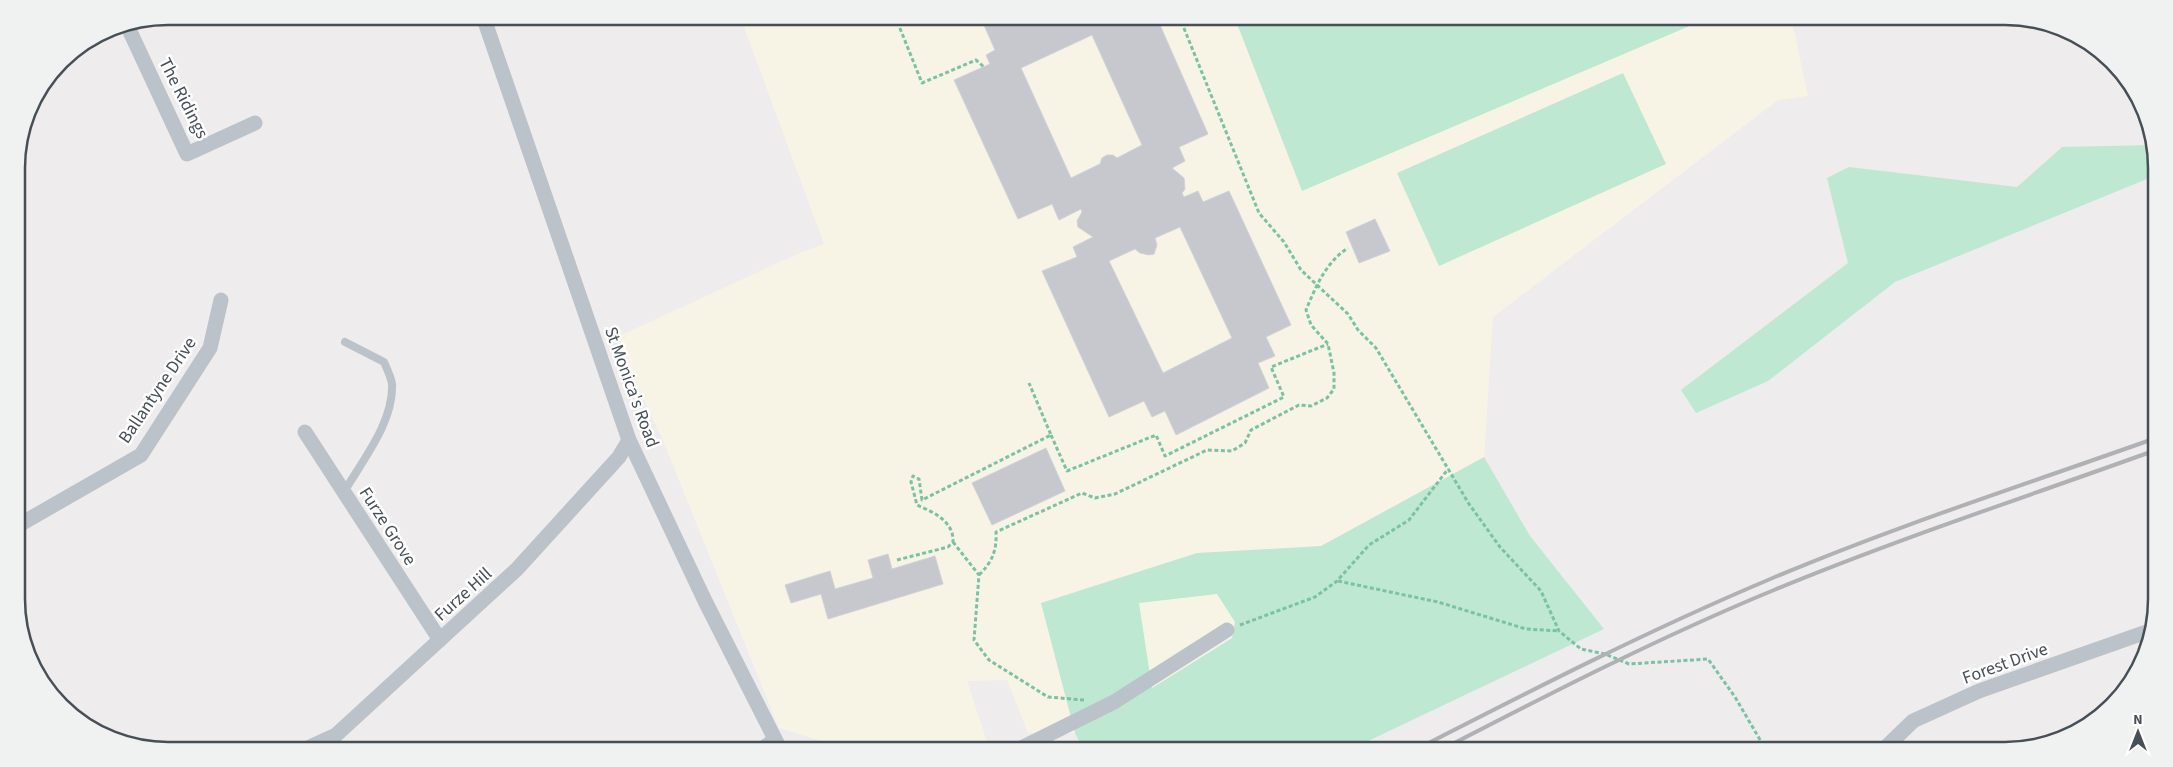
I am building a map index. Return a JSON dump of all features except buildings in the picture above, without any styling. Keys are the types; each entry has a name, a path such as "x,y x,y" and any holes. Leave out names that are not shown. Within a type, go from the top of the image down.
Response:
{"street":[{"name":"St Monica's Road","path":"487,25 629,440 705,601 777,742"},
{"name":"The Ridings","path":"130,31 187,154 255,123"},
{"name":"Ballantyne Drive","path":"25,522 141,455 210,348 221,300"},
{"name":"Furze Grove","path":"305,432 440,640"},
{"name":"Furze Hill","path":"321,742 336,735 517,569 618,457 629,440"},
{"path":"1034,742 1114,702 1227,630"},
{"name":"Forest Drive","path":"1891,742 1913,721 1979,691 2143,633"}],"lane":[{"path":"344,492 382,426 391,403 392,382 384,362 345,342"},
{"path":"766,742 774,736"}],"path":[{"path":"898,25 922,83 976,60 984,67"},
{"path":"1183,25 1259,213 1284,242 1301,270 1348,314 1358,330 1376,348 1469,504 1500,547 1541,591 1559,631 1581,649 1604,654 1629,664 1708,659 1735,697 1761,742"},
{"path":"1086,700 1048,697 988,660 974,640 979,575 994,556 997,545 996,532 1082,493 1095,498 1115,494 1208,450 1232,451 1245,442 1251,430 1299,405 1312,406 1327,398 1334,389 1334,373 1328,344 1311,325 1306,310 1316,286 1329,266 1340,253 1348,248"},
{"path":"1029,383 1067,470 1156,435 1165,456 1284,397 1271,367 1328,344"},
{"path":"897,560 948,547 953,542 954,535 938,514 917,505 912,482 913,476 919,479 922,500 1051,436"},
{"path":"1227,630 1315,597 1337,581 1369,545 1409,520 1448,469"},
{"path":"953,542 979,575"},
{"path":"1337,581 1438,602 1526,628 1559,631"}],"shaded area":[{"path":"743,25 1793,25 1808,96 1778,100 1493,317 1484,457 1242,636 1075,733 1028,733 1007,680 967,681 987,742 825,742 779,728 661,436 615,338 797,254 824,244"}],"green space":[{"path":"1237,25 1692,25 1302,191"},
{"path":"1623,73 1666,164 1439,266 1397,173"},
{"path":"2146,145 2148,179 1895,282 1768,381 1696,413 1681,390 1848,263 1827,178 1849,167 2017,187 2062,147"},
{"path":"1484,457 1530,536 1604,629 1366,742 1080,742 1075,733 1041,603 1197,553 1321,546","holes":["1217,594 1235,622 1232,638 1152,688 1139,603"]}],"railway":[{"path":"1431,742 1633,641 1768,580 1913,523 2148,441"},
{"path":"1456,742 1563,687 1731,608 1774,590 1917,535 2148,453"}]}
